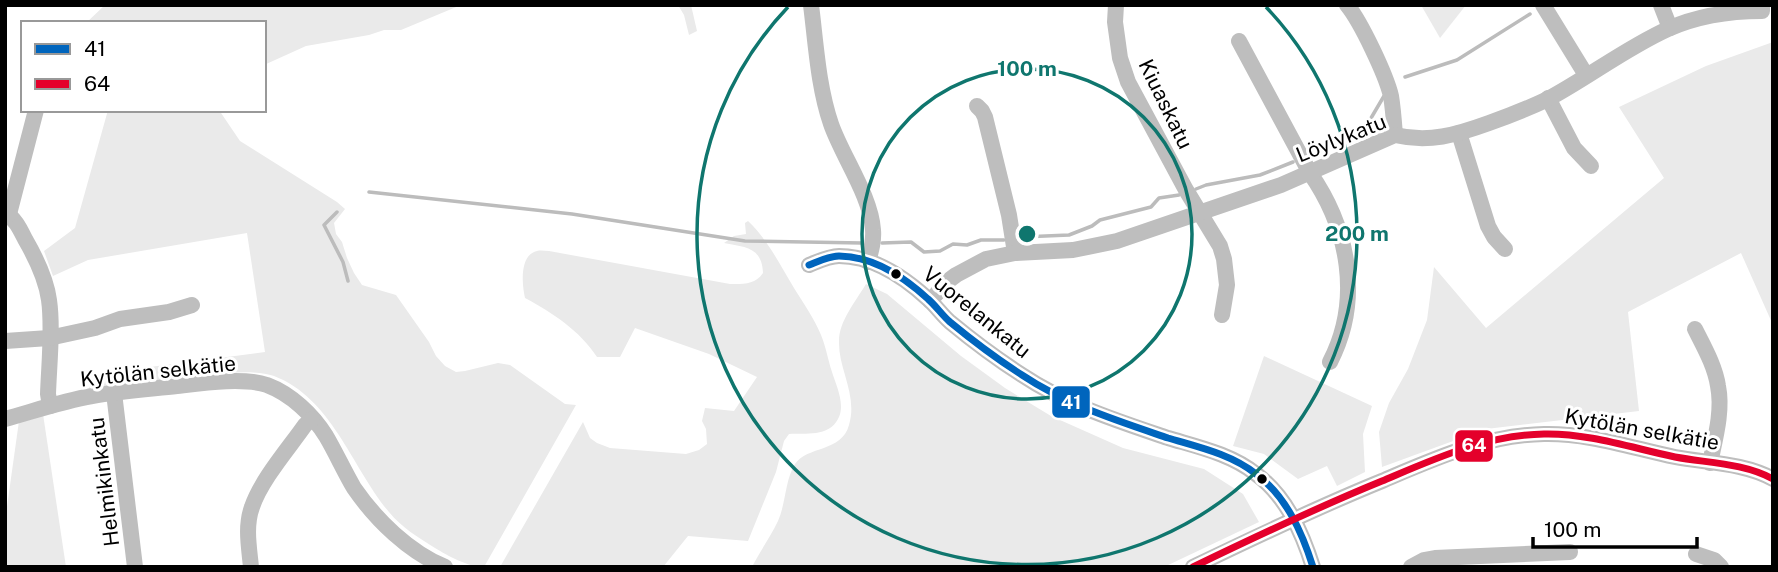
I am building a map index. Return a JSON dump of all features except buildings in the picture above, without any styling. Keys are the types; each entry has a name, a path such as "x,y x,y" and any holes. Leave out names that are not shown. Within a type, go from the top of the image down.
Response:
{"street":[{"path":"811,5 823,91 831,124 866,201 873,228 868,262"},
{"name":"Kiuaskatu","path":"1116,5 1115,22 1122,69 1141,108 1220,246 1227,285 1222,315"},
{"path":"1347,5 1386,81 1395,135"},
{"path":"1543,5 1586,75"},
{"path":"1661,5 1671,28"},
{"name":"Löylykatu","path":"930,301 948,281 986,259 1015,253 1094,247 1200,214 1280,185 1395,135 1420,139 1459,133 1548,99 1671,28 1718,14 1762,11 1762,5"},
{"path":"1239,41 1319,186 1337,222 1345,249 1348,296 1346,319 1338,347 1330,362"},
{"path":"1548,99 1574,148 1591,166"},
{"path":"977,106 985,117 1009,215 1015,253"},
{"path":"35,112 7,214 33,253 41,270 49,301 50,406"},
{"path":"1459,133 1488,226 1505,249"},
{"name":"Vuorelankatu","path":"809,265 839,256 889,270 907,281 968,337 1051,392 1120,422 1226,456 1244,466 1282,500 1294,519 1313,567"},
{"path":"5,341 50,338 95,328 120,319 169,312 192,305"},
{"path":"1695,329 1712,366 1720,402 1710,463"},
{"name":"Kytölän selkätie","path":"5,419 50,406 114,393 234,381 265,385 291,398 325,434 354,487 374,514 403,541 445,567"},
{"name":"Helmikinkatu","path":"114,393 135,567"},
{"path":"251,567 248,532 252,507 262,486 312,419"},
{"name":"Kytölän selkätie","path":"1193,567 1294,519 1463,448 1514,436 1570,435 1756,471 1773,479"},
{"path":"1411,567 1435,558 1570,552"},
{"path":"1696,554 1714,560 1721,567"}],"shaded area":[{"path":"105,5 461,5 401,30 384,30 306,46 266,64 266,21 88,21"},
{"path":"678,5 691,5 697,31 689,35 684,15"},
{"path":"1421,5 1466,5 1440,38"},
{"path":"1773,42 1773,325 1741,253 1628,312 1639,411 1486,429 1382,467 1379,432 1389,403 1408,369 1427,320 1434,267 1486,328 1664,178 1619,107 1706,66"},
{"path":"107,112 220,112 240,141 345,209 334,223 336,234 354,273 362,285 396,295 445,366 456,372 498,363 510,365 565,404 576,405 484,567 465,563 416,536 399,523 376,494 326,417 294,386 274,376 230,373 89,388 88,375 265,352 247,233 88,260 53,276 44,251 75,228"},
{"path":"748,221 773,253 821,335 841,401 840,413 834,425 816,433 789,434 784,441 776,472 748,541 688,536 663,567 500,567 583,422 590,438 610,448 686,454 707,444 706,429 702,421 705,408 734,411 757,377 709,354 635,328 620,357 597,357 565,323 525,298 523,278 527,258 537,251 549,251 730,284 748,283 763,273 756,253 724,243 734,236 746,234 745,223"},
{"path":"866,284 887,294 961,356 1005,388 1051,416 1123,448 1204,469 1243,494 1259,522 1164,567 752,567 778,521 795,464 800,458 839,440 849,425 850,393 841,362 839,341 849,311"},
{"path":"1264,356 1372,406 1363,434 1365,472 1337,486 1327,466 1298,479 1264,454 1233,446"},
{"path":"43,414 66,567 5,567 5,521 19,421"}],"waterway":[{"path":"1405,77 1457,60 1530,14"},
{"path":"1311,156 1364,130 1384,96"},
{"path":"1196,189 1260,175 1293,162"},
{"path":"369,192 572,214 745,241 862,243"},
{"path":"1022,237 1069,235 1100,220 1151,207 1159,198 1179,195"},
{"path":"337,212 324,225 343,262 348,281"},
{"path":"882,243 911,242 924,252 940,251 953,244 1004,240"}],"transit line":[{"name":"41","path":"809,265 839,256 864,260 887,269 909,283 967,336 1039,386 1093,411 1236,461 1267,483 1284,504 1304,541 1313,567"},
{"name":"64","path":"1193,567 1310,512 1421,465 1481,444 1523,435 1560,434 1593,438 1675,457 1738,467 1773,479"}]}
